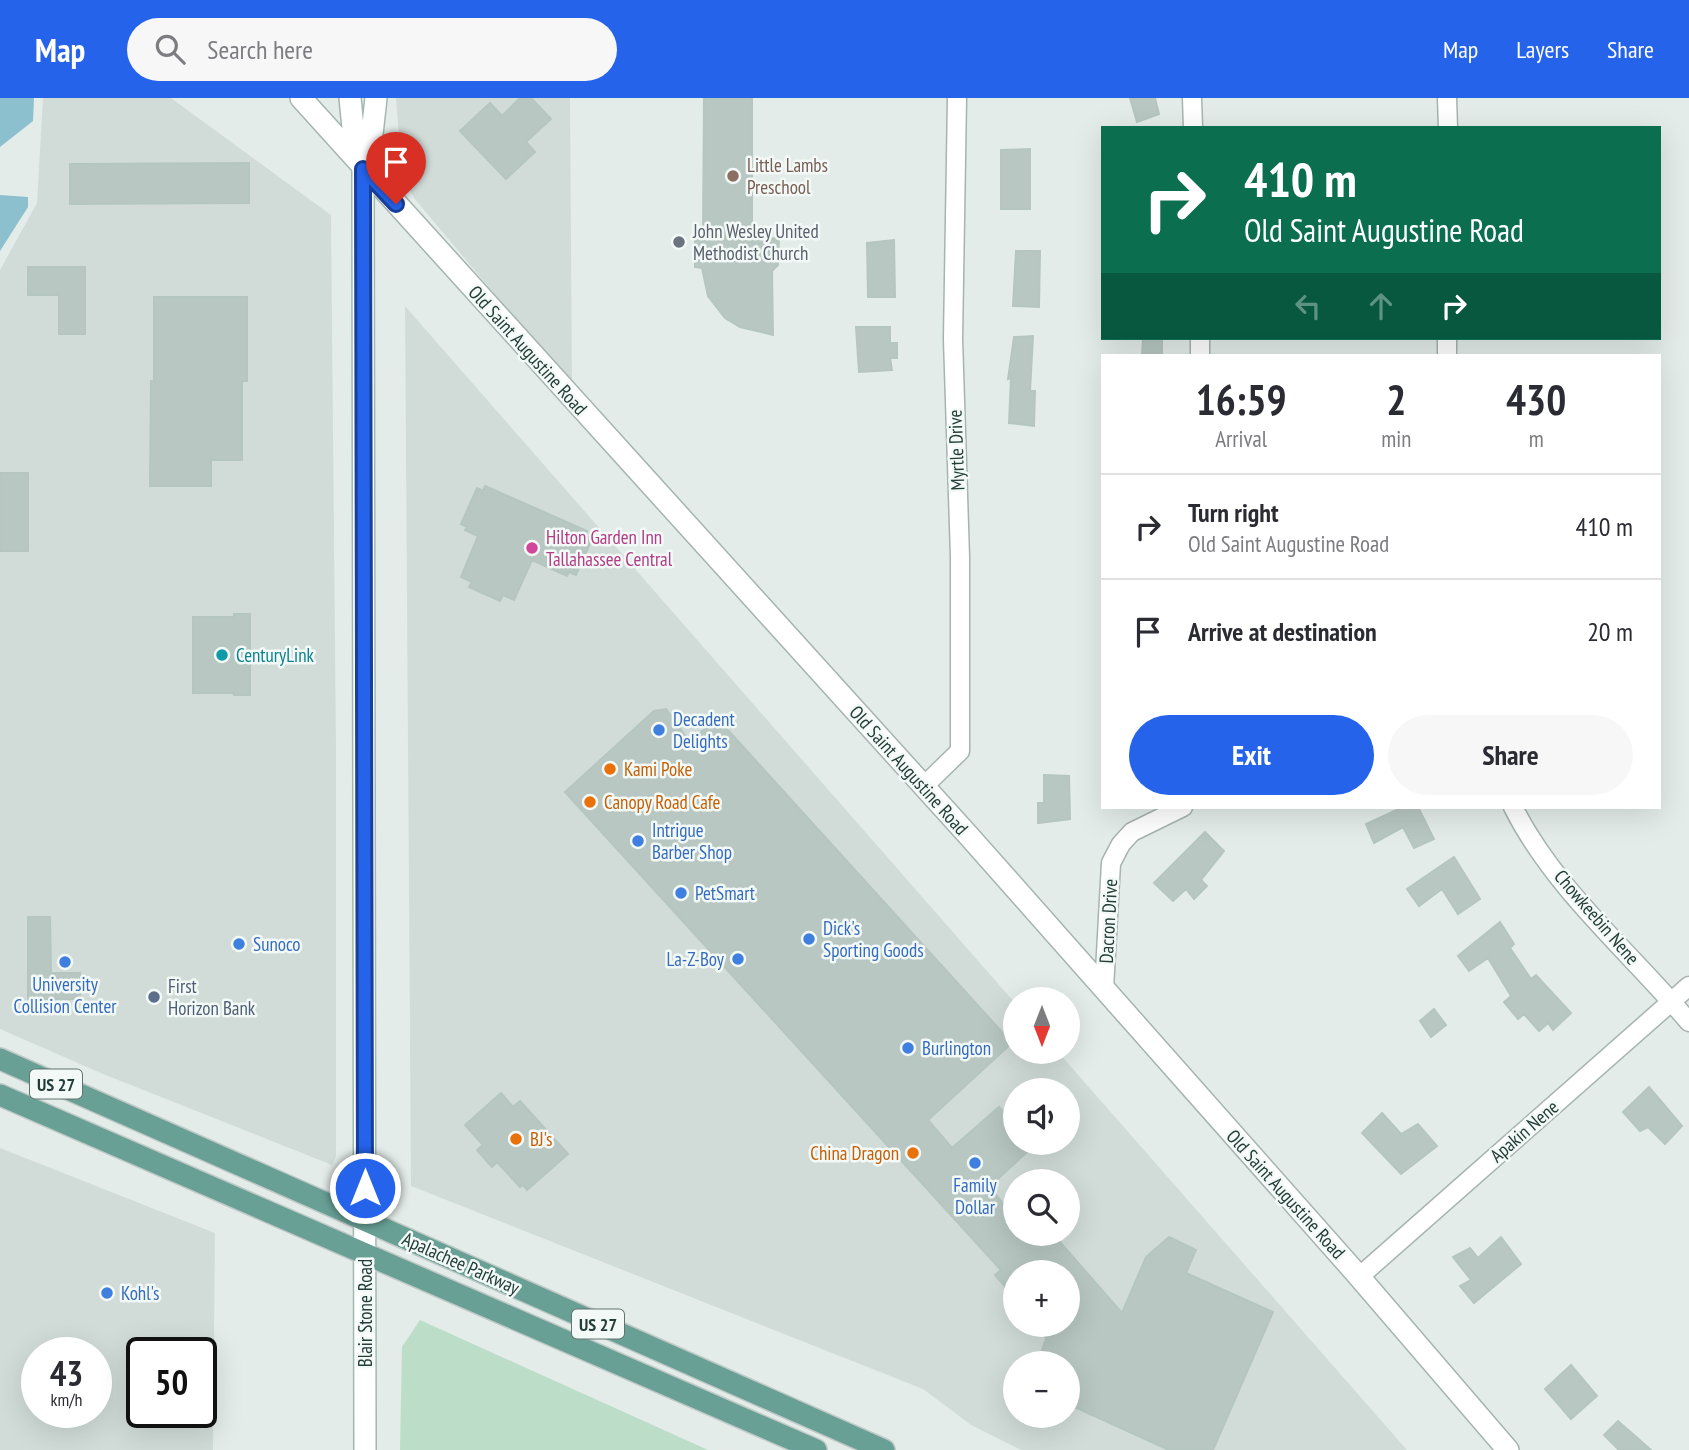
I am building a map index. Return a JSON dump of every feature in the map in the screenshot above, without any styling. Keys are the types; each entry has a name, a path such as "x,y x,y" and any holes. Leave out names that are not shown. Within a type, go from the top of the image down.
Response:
{"main road":[{"name":"Apalachee Parkway","path":"0,1059 884,1450"},
{"name":"Apalachee Parkway","path":"0,1095 816,1450"}],"street":[{"name":"Old Saint Augustine Road","path":"301,98 924,786 1359,1277 1508,1450"},
{"name":"Blair Stone Road","path":"350,98 353,128 363,169 365,1450"},
{"name":"Blair Stone Road","path":"363,169 372,134 376,98"},
{"name":"Myrtle Drive","path":"924,786 960,751 960,556 953,339 957,98"},
{"path":"1192,98 1193,126"},
{"path":"1447,98 1447,126"},
{"name":"Dacron Drive","path":"1104,989 1111,863 1121,844 1132,832 1179,809"},
{"name":"Chowkeebin Nene","path":"1514,809 1536,846 1576,896 1689,1022"},
{"name":"Apakin Nene","path":"1359,1277 1689,986"}],"shaded area":[{"path":"43,98 171,98 331,215 336,750 336,1156 332,1165 103,1074 0,1029 0,270 37,203"},
{"path":"396,98 570,98 572,386 414,198 402,176"},
{"path":"405,306 1003,989 1003,1064 1069,1064 1407,1450 1021,1450 971,1425 923,1389 411,1186"},
{"name":"Kohl's","path":"0,1148 215,1233 214,1337 126,1337 126,1428 213,1428 213,1450 0,1450"}],"green space":[{"path":"420,1320 708,1450 400,1450 402,1347"}],"water":[{"path":"0,98 34,98 33,121 0,147"},
{"path":"0,195 28,197 28,207 0,251"}],"building":[{"path":"520,98 531,98 551,119 526,142 535,152 506,179 460,131 490,103 502,116"},
{"path":"704,98 752,98 752,239 779,238 778,265 772,271 773,335 740,327 725,318 708,296 702,268 695,267 695,239 703,239"},
{"path":"1130,98 1155,98 1159,114 1137,122"},
{"path":"1030,149 1030,209 1001,209 1001,150"},
{"path":"249,163 249,203 70,204 70,164"},
{"path":"894,240 895,297 868,297 867,243"},
{"path":"1016,251 1040,251 1039,307 1013,306"},
{"path":"28,267 85,267 85,334 59,334 59,295 28,295"},
{"path":"154,297 247,297 247,381 242,381 242,460 211,460 211,486 150,486"},
{"path":"856,327 890,327 890,343 897,343 897,358 890,358 892,370 859,372"},
{"path":"1033,336 1030,391 1035,391 1034,426 1009,423 1011,378 1008,379 1014,337"},
{"path":"1143,340 1162,340 1162,354 1142,354"},
{"path":"0,473 28,473 28,551 0,551"},
{"name":"Hilton Garden Inn Tallahassee Central","path":"485,486 587,531 585,536 592,539 576,575 569,572 567,576 532,560 514,600 503,595 500,601 469,587 472,582 461,577 478,536 465,530 467,527 461,524 477,488 483,491"},
{"name":"CenturyLink","path":"234,614 250,614 250,695 193,693 193,617 234,617"},
{"path":"666,709 690,742 717,718 1003,1033 1003,1051 928,1120 952,1148 999,1107 1003,1111 1003,1155 1024,1155 1009,1169 1003,1169 1003,1174 989,1187 1003,1203 1003,1246 1063,1246 1076,1260 1003,1260 1003,1284 995,1275 1001,1270 565,792 654,711"},
{"path":"1044,775 1069,776 1070,819 1038,823 1038,803 1044,803"},
{"path":"1399,809 1419,809 1434,839 1414,848 1403,827 1374,843 1366,824"},
{"path":"1205,832 1224,851 1201,880 1207,886 1194,899 1186,889 1173,901 1154,883"},
{"path":"1454,857 1480,899 1458,914 1442,889 1419,906 1407,889"},
{"path":"28,917 50,917 51,973 80,973 80,999 28,999"},
{"path":"1500,922 1514,944 1510,948 1531,979 1536,975 1571,1013 1553,1030 1548,1023 1539,1031 1524,1014 1518,1019 1504,1002 1511,996 1488,958 1469,971 1458,956"},
{"path":"1434,1009 1446,1025 1431,1037 1420,1021"},
{"path":"1649,1087 1682,1126 1665,1144 1648,1127 1640,1131 1623,1112"},
{"name":"BJ's","path":"501,1093 513,1107 520,1101 568,1154 527,1190 523,1185 520,1187 497,1162 492,1167 477,1150 483,1145 465,1125"},
{"path":"1382,1113 1401,1134 1418,1124 1437,1146 1401,1174 1362,1133"},
{"path":"1169,1237 1196,1250 1186,1273 1273,1312 1213,1450 1169,1450 1080,1409 1080,1351 1042,1351 1045,1337 1080,1337 1080,1265 1122,1313 1146,1257"},
{"path":"1501,1237 1521,1264 1474,1303 1460,1286 1471,1280 1453,1257 1470,1248 1478,1258"},
{"path":"1571,1365 1597,1396 1571,1419 1545,1389"},
{"path":"1618,1421 1651,1450 1619,1450 1604,1435"}],"place":[{"name":"Little Lambs Preschool","path":"733,176"},
{"name":"John Wesley United Methodist Church","path":"679,242"},
{"name":"Hilton Garden Inn Tallahassee Central","path":"532,548"},
{"name":"CenturyLink","path":"222,655"},
{"name":"Decadent Delights","path":"659,730"},
{"name":"Kami Poke","path":"610,769"},
{"name":"Canopy Road Cafe","path":"590,802"},
{"name":"Intrigue Barber Shop","path":"638,841"},
{"name":"PetSmart","path":"681,893"},
{"name":"Dick's Sporting Goods","path":"809,939"},
{"name":"Sunoco","path":"239,944"},
{"name":"La-Z-Boy","path":"738,959"},
{"name":"University Collision Center","path":"65,962"},
{"name":"First Horizon Bank","path":"154,997"},
{"name":"Burlington","path":"908,1048"},
{"name":"BJ's","path":"516,1139"},
{"name":"China Dragon","path":"913,1153"},
{"name":"Family Dollar","path":"975,1163"},
{"name":"Kohl's","path":"107,1293"}],"route":[{"path":"365,1188 363,169 396,204"}]}
